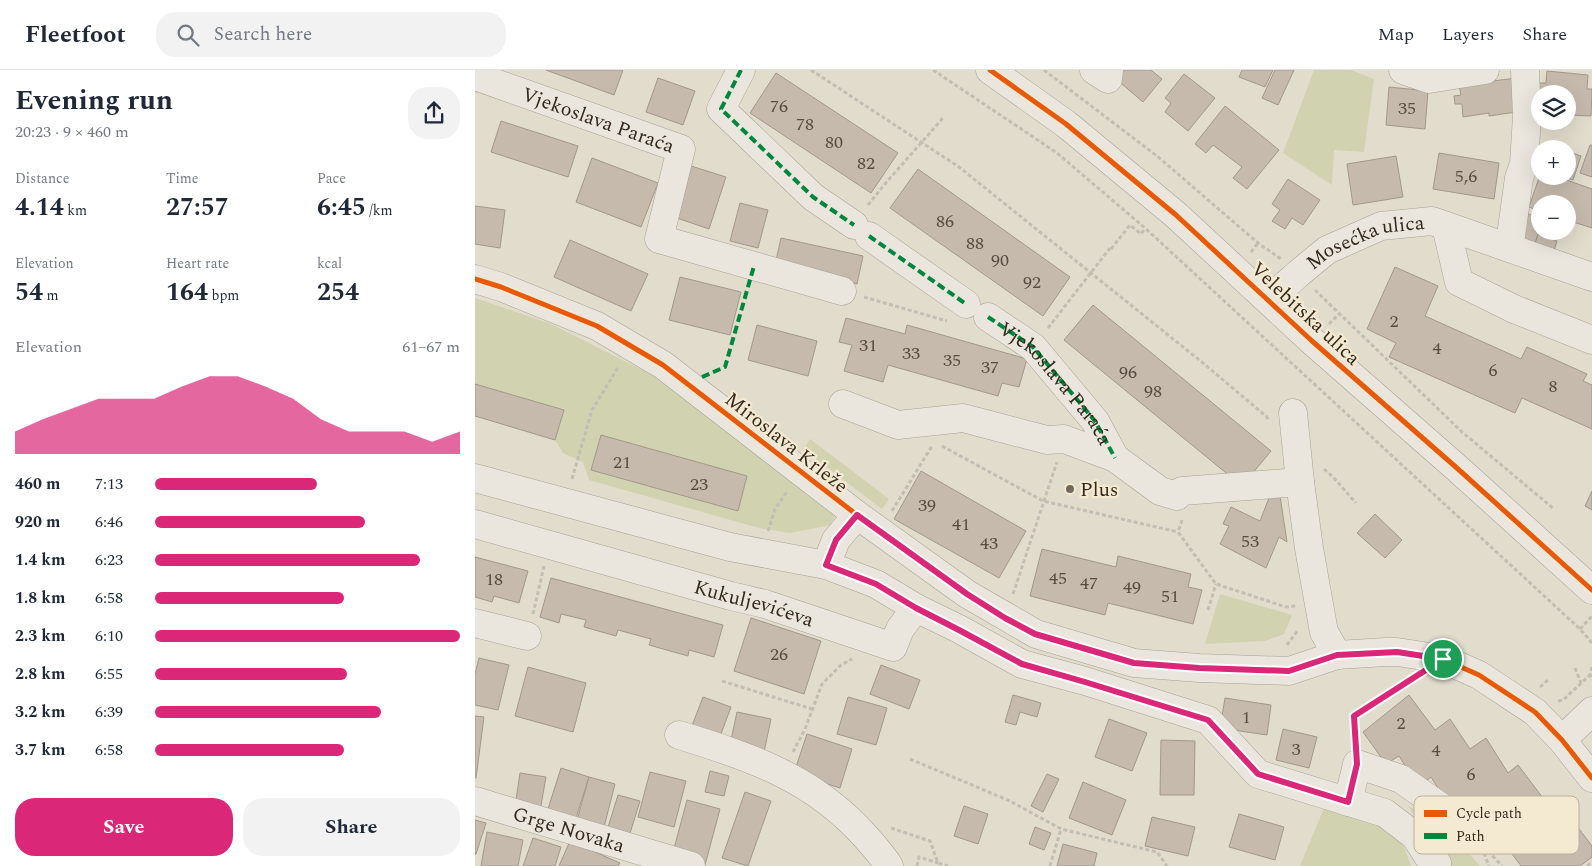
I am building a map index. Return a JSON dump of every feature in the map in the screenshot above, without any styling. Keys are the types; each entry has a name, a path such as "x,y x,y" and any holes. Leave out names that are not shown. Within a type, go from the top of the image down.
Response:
{"street":[{"name":"Vjekoslava Paraća","path":"741,70 721,108 813,198 1033,347 1095,421 1115,458"},
{"name":"Velebitska ulica","path":"990,70 1066,124 1176,215 1312,341 1592,590"},
{"path":"1094,70 1108,80 1109,70"},
{"path":"1403,70 1429,79 1485,70"},
{"path":"1511,236 1519,178 1524,164 1527,116 1525,70"},
{"name":"Vjekoslava Paraća","path":"475,76 681,149 659,239 842,291"},
{"name":"Mosećka ulica","path":"1269,300 1327,250 1381,226 1432,221 1592,277"},
{"name":"Mosećka ulica","path":"1446,226 1459,282 1514,309 1592,340"},
{"name":"Miroslava Krleže","path":"475,279 501,287 597,326 663,365 857,515 967,594 1035,634 1134,663 1199,668 1289,671 1337,655 1397,652 1443,659 1479,675 1529,708 1562,740 1592,778"},
{"path":"843,404 898,425 963,418 1047,440 1064,439 1115,458 1160,491 1177,496 1187,491 1311,475"},
{"path":"1293,413 1311,475 1309,548 1324,632 1337,655"},
{"path":"475,478 730,547 826,565 876,584 916,608 1022,664 1208,720 1258,774 1385,813 1414,835"},
{"path":"826,565 836,540 857,515"},
{"name":"Kukuljevićeva","path":"475,524 765,604 893,647 900,629 916,608"},
{"path":"475,624 527,636"},
{"path":"1562,740 1592,711"},
{"path":"679,735 783,772 809,787 849,818 884,857 889,866"},
{"path":"1348,802 1357,764 1401,779 1424,796"},
{"name":"Grge Novaka","path":"475,801 691,866"},
{"path":"1427,854 1437,863 1437,866"}],"path":[{"path":"811,70 959,167 1267,417 1269,426"},
{"path":"933,70 1057,153 1145,228 1581,629 1592,643"},
{"path":"873,199 943,118"},
{"path":"1048,327 1090,272 1130,225 1141,234 1145,228"},
{"path":"565,502 592,410 631,346"},
{"path":"1012,597 1064,439"},
{"path":"892,512 935,442 1043,502 1178,532 1216,584 1286,607"},
{"path":"761,553 775,509 801,471"},
{"path":"1311,475 1333,476 1356,503"},
{"path":"1178,532 1187,491"},
{"path":"527,636 550,545"},
{"path":"1208,610 1216,584"},
{"path":"1581,629 1592,616"},
{"path":"1280,647 1288,645 1299,629"},
{"path":"783,772 805,729 822,684 841,665 855,657"},
{"path":"1555,702 1563,700 1591,676 1592,667"},
{"path":"1575,668 1581,683"},
{"path":"1357,764 1354,716 1413,678"},
{"path":"722,681 812,709"},
{"path":"910,759 1010,801 1061,829 1157,852 1167,866"},
{"path":"888,826 930,841 938,863"},
{"path":"1050,866 1061,829"},
{"path":"1484,854 1489,866"},
{"path":"1491,854 1502,866"},
{"path":"917,866 919,857 948,866"},
{"path":"1587,866 1592,862"}],"green space":[{"path":"1314,70 1351,70 1374,79 1364,152 1334,150 1332,185 1283,153"},
{"path":"475,298 551,324 662,380 836,514 830,525 790,533 759,528 589,480 583,462 563,453 555,440 563,410 475,384"},
{"path":"810,439 889,499 882,509 803,449"},
{"path":"1220,594 1292,615 1284,634 1265,641 1205,644"},
{"path":"1327,801 1377,816 1404,847 1411,866 1300,866"},
{"path":"1408,806 1414,809 1414,815"},
{"path":"1439,854 1469,854 1480,866 1441,866"}],"building":[{"path":"546,70 623,70 614,95"},
{"path":"1123,70 1151,70 1162,79 1143,102 1116,79"},
{"path":"1242,70 1273,70 1265,87 1239,77"},
{"path":"1275,70 1294,70 1278,105 1262,98"},
{"path":"1547,71 1588,75 1587,89 1592,89 1591,116 1576,115 1576,85 1536,85 1536,83 1546,83"},
{"path":"776,73 898,153 871,193 750,113"},
{"path":"1184,74 1215,98 1188,131 1165,112 1171,103 1165,98"},
{"path":"658,78 695,91 683,125 646,112"},
{"path":"1517,78 1516,112 1489,116 1489,113 1463,117 1462,104 1455,104 1454,96 1461,95 1459,85"},
{"path":"1389,87 1428,91 1425,129 1386,125"},
{"path":"1225,106 1279,150 1247,189 1233,178 1242,167 1213,145 1206,153 1195,144"},
{"path":"501,121 578,146 568,177 491,152"},
{"path":"1590,145 1592,145 1592,177 1580,173"},
{"path":"1439,153 1499,163 1494,199 1433,189"},
{"path":"1576,154 1581,156 1576,171"},
{"path":"1396,156 1403,197 1353,205 1347,164"},
{"path":"592,158 658,183 641,227 576,202"},
{"path":"691,166 726,177 709,229 674,217"},
{"path":"918,169 1070,277 1043,316 890,208"},
{"path":"1288,179 1320,200 1303,225 1292,218 1285,229 1272,221 1280,210 1272,204"},
{"path":"1576,183 1592,189 1592,228 1576,223 1576,195 1533,195 1537,185 1576,185"},
{"path":"740,203 768,210 758,248 730,241"},
{"path":"475,206 505,210 500,248 475,244"},
{"path":"1520,211 1531,215 1531,240 1536,240 1535,244 1520,241"},
{"path":"781,238 863,256 857,284 775,265"},
{"path":"570,240 648,274 631,311 554,277"},
{"path":"1536,240 1557,241 1554,251 1535,244"},
{"path":"1395,267 1438,286 1425,316 1521,359 1527,347 1587,374 1583,381 1592,385 1592,429 1522,398 1515,413 1389,357 1396,343 1367,329"},
{"path":"680,277 741,292 730,335 669,320"},
{"path":"1093,305 1271,451 1242,486 1064,340"},
{"path":"846,318 905,334 907,325 1027,359 1019,387 1002,383 998,396 888,365 883,382 844,371 852,345 839,342"},
{"path":"757,325 817,341 808,376 748,360"},
{"path":"475,384 564,410 555,440 475,416"},
{"path":"601,435 747,476 738,511 591,470"},
{"path":"921,471 1026,531 999,578 894,519"},
{"path":"1592,491 1592,510 1585,506"},
{"path":"1280,496 1287,542 1279,537 1266,568 1220,544 1229,526 1223,524 1231,507 1260,521 1269,498"},
{"path":"1375,514 1402,540 1385,558 1357,533"},
{"path":"1042,549 1116,567 1118,556 1191,574 1188,587 1202,590 1193,624 1108,603 1105,615 1030,596"},
{"path":"475,557 528,571 519,603 494,596 492,602 475,597"},
{"path":"551,578 723,625 714,657 689,650 688,656 649,645 651,639 618,630 616,636 584,627 586,620 561,614 559,623 540,617"},
{"path":"751,618 821,641 804,694 734,671"},
{"path":"479,658 509,665 498,710 475,705 475,674"},
{"path":"881,665 920,680 909,709 870,694"},
{"path":"528,667 586,683 573,732 515,716"},
{"path":"1013,695 1041,703 1037,717 1020,712 1016,725 1005,722"},
{"path":"1409,695 1435,730 1450,719 1470,749 1486,738 1508,773 1518,765 1541,796 1443,796 1431,777 1419,787 1399,756 1386,764 1363,732"},
{"path":"703,697 731,707 718,742 690,731"},
{"path":"848,697 887,708 876,745 837,734"},
{"path":"1225,698 1271,705 1267,735 1220,728"},
{"path":"737,712 771,719 764,752 730,745"},
{"path":"475,716 484,717 476,778 475,778"},
{"path":"1109,719 1147,733 1132,771 1095,757"},
{"path":"1283,729 1317,737 1309,768 1276,760"},
{"path":"807,734 852,749 840,788 794,773"},
{"path":"1161,740 1195,741 1194,795 1160,795"},
{"path":"561,768 589,777 575,821 547,812"},
{"path":"710,771 729,776 724,796 705,792"},
{"path":"650,772 686,781 674,827 638,817"},
{"path":"520,773 546,777 540,811 515,807"},
{"path":"1047,774 1059,779 1043,812 1031,806"},
{"path":"589,777 615,784 603,831 576,824"},
{"path":"1083,782 1126,800 1112,835 1069,818"},
{"path":"745,792 771,801 748,866 722,858"},
{"path":"618,795 640,801 627,843 605,837"},
{"path":"687,800 720,809 705,865 672,856"},
{"path":"964,806 988,814 978,844 954,836"},
{"path":"1239,814 1284,827 1275,860 1229,847"},
{"path":"1152,817 1195,827 1188,856 1145,846"},
{"path":"475,820 486,823 476,854 475,854"},
{"path":"1035,827 1051,833 1044,850 1029,844"},
{"path":"1579,829 1592,846 1592,857 1580,866 1521,866 1512,854 1579,854"},
{"path":"487,832 523,840 518,866 481,866"},
{"path":"533,838 561,847 555,866 523,866"},
{"path":"570,841 620,863 618,866 559,866"},
{"path":"1063,844 1097,853 1094,866 1057,866"}],"marked path":[{"path":"741,70 721,109 813,197 854,225"},
{"path":"869,236 966,304"},
{"path":"702,377 725,367 754,266"},
{"path":"988,317 1033,347 1095,421 1115,458"}],"cycle path":[{"path":"990,70 1066,124 1176,215 1312,341 1592,590"},
{"path":"475,279 501,287 597,326 663,365 857,515 967,594 1036,634 1134,663 1199,668 1289,671 1337,655 1386,652 1443,659 1479,675 1535,712 1562,740 1592,778"}],"place":[{"name":"Plus","path":"1070,489"}],"route":[{"path":"857,515 967,594 1005,618 1035,634 1134,663 1199,668 1289,671 1337,655 1397,652 1443,659 1354,716 1357,764 1348,802 1258,774 1208,720 1022,664 916,608 876,584 826,565 836,540 857,515"}]}
